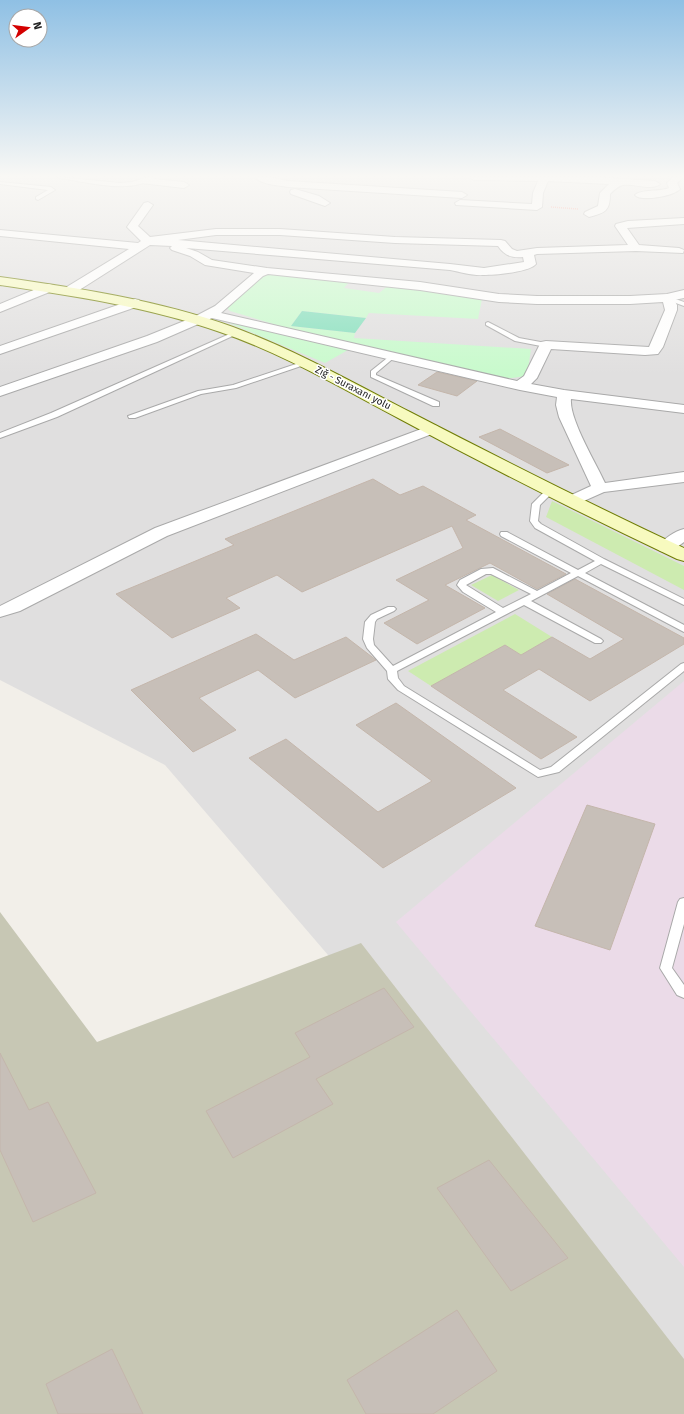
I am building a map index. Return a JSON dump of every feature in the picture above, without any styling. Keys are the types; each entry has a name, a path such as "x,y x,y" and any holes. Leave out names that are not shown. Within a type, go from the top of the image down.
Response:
{"main road":[{"name":"Zığ - Suraxanı yolu","path":"0,281 69,291 205,317 236,333 305,363 550,491 684,555"}],"street":[{"path":"96,243 125,246 144,243 450,267 484,272 522,268 530,264 528,254"},
{"path":"69,291 144,243 178,249 194,254 209,263 267,271 420,286 499,298 537,300 630,300 667,298 684,294"},
{"path":"501,243 508,252 512,254 528,254 537,251 636,248 682,251"},
{"path":"632,243 636,248"},
{"path":"328,276 341,258"},
{"path":"0,392 152,339 205,317 259,274 267,271"},
{"path":"456,292 484,272"},
{"path":"0,308 48,288"},
{"path":"520,386 530,378 546,345 572,339 645,351 653,350 673,319 671,305 667,298"},
{"path":"0,350 135,303"},
{"path":"205,317 393,356 520,386 564,394 684,409"},
{"path":"564,394 563,405 566,417 600,488"},
{"path":"0,612 14,607 162,532 432,429"},
{"path":"571,501 600,488 684,477"},
{"path":"666,546 684,534"}],"lane":[{"path":"667,298 684,304"},
{"path":"488,324 517,340 546,345"},
{"path":"0,436 54,415 236,333"},
{"path":"393,356 373,372 373,376 436,404"},
{"path":"132,416 200,392 234,386 305,363"},
{"path":"550,491 536,504 534,521 547,532 601,561 684,602"},
{"path":"504,534 684,629"},
{"path":"392,670 601,561"},
{"path":"503,612 466,590 462,585 463,582 484,571 493,571 537,594"},
{"path":"524,601 598,641"},
{"path":"391,609 374,617 370,622 368,639 370,646 392,670 393,679 401,688 538,774 555,770 684,666"},
{"path":"684,902 666,968 681,992 684,993"}],"shaded area":[{"path":"0,243 684,243 684,1370 165,765 0,680"},
{"path":"684,681 684,1267 396,922"},
{"path":"0,912 97,1042 361,943 684,1359 684,1414 0,1414"}],"green space":[{"path":"267,275 350,281 344,288 379,293 389,285 482,299 478,319 369,313 366,318 302,311 291,326 355,333 354,338 531,349 527,376 504,379 287,328 230,311 227,308 261,277"},
{"path":"302,311 366,318 355,333 291,326"},
{"path":"231,321 348,350 325,363 229,323"},
{"path":"552,501 684,566 684,590 546,517"},
{"path":"492,575 519,590 498,601 471,585"},
{"path":"515,614 552,637 521,655 505,645 431,686 408,671"}],"building":[{"path":"437,372 477,381 457,396 418,385"},
{"path":"500,429 569,465 547,473 479,437"},
{"path":"373,479 400,495 423,486 476,515 466,520 566,574 537,589 490,563 445,585 485,608 417,644 384,623 429,600 396,580 463,548 452,526 302,592 277,575 226,598 240,608 172,638 116,594 234,545 225,539"},
{"path":"575,579 684,638 684,644 590,701 539,669 503,690 577,737 541,759 431,686 505,645 521,655 552,637 590,659 624,639 547,594"},
{"path":"256,634 294,660 346,637 376,660 295,698 258,670 199,698 236,730 193,752 131,690"},
{"path":"396,703 516,788 383,868 249,758 286,739 378,812 432,781 356,725"},
{"path":"587,805 655,824 610,950 535,926"},
{"path":"384,988 414,1027 316,1079 333,1104 233,1158 206,1111 310,1057 295,1033"},
{"path":"0,1053 29,1110 48,1102 96,1193 33,1222 0,1150"},
{"path":"489,1160 568,1258 511,1291 437,1188"},
{"path":"457,1310 497,1371 433,1414 366,1414 347,1380"},
{"path":"112,1349 143,1414 58,1414 46,1384"}]}
